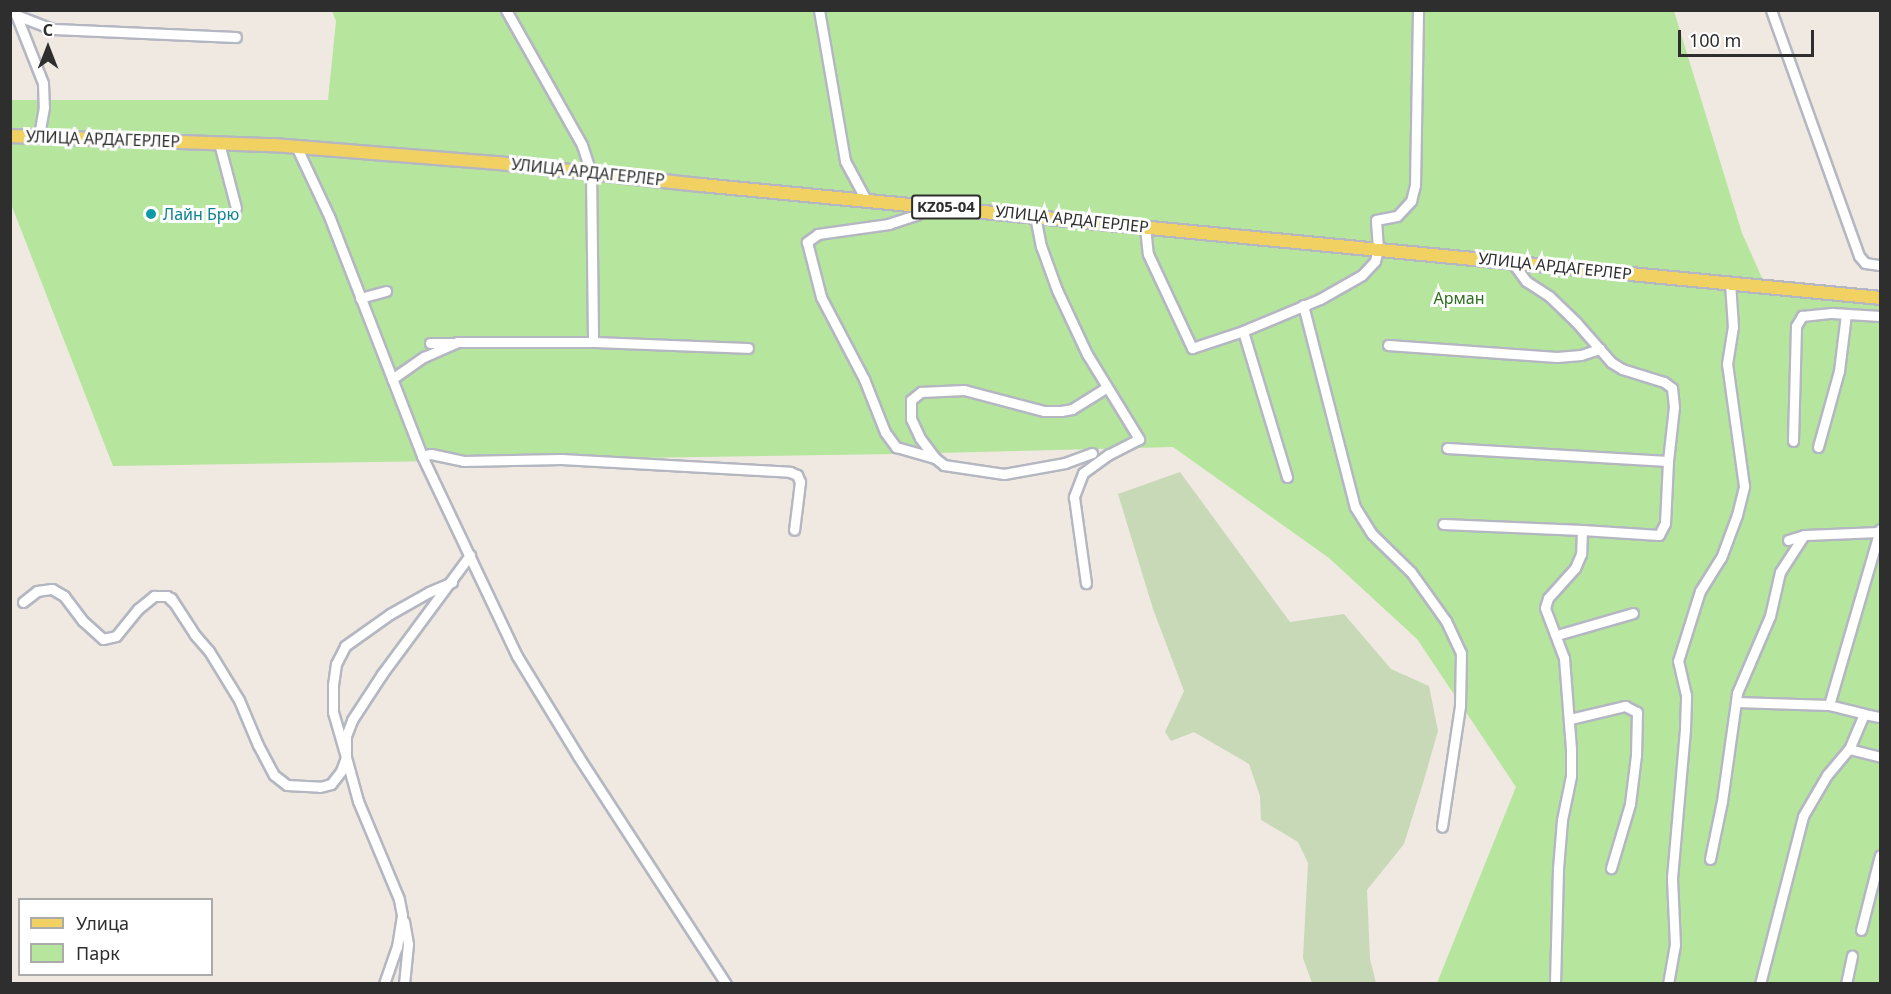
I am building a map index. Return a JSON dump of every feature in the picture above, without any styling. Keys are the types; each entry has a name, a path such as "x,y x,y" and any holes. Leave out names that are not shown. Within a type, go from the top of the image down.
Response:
{"main road":[{"name":"УЛИЦА АРДАГЕРЛЕР","path":"10,136 219,143 591,172 1881,298"}],"street":[{"path":"506,10 582,145 591,172 590,281 593,342"},
{"path":"819,10 845,160 865,198"},
{"path":"1145,226 1148,254 1192,348 1243,331 1303,305 1362,275 1375,261 1378,249 1376,220 1387,220 1405,210 1411,201 1414,185 1418,10"},
{"path":"1771,10 1858,256 1865,263 1881,265"},
{"path":"15,13 53,29 236,37"},
{"path":"15,13 43,83 44,107 39,136"},
{"path":"219,143 236,208"},
{"path":"297,148 329,216 422,456 517,656 726,984"},
{"path":"928,205 916,215 898,221 818,234 807,242 821,297 864,379 885,432 896,447 935,458"},
{"path":"1035,216 1041,246 1057,290 1105,388 1139,439 1109,454 1083,473 1074,497 1086,582"},
{"path":"1443,524 1659,535 1665,523 1668,461 1674,407 1672,388 1664,382 1622,369 1611,362 1549,296 1526,281 1512,262"},
{"path":"1668,984 1675,945 1672,878 1685,728 1686,695 1678,661 1700,591 1721,558 1737,516 1744,486 1727,364 1733,327 1730,283"},
{"path":"360,298 386,291"},
{"path":"1303,305 1355,507 1372,534 1410,572 1446,621 1461,653 1460,706 1442,827"},
{"path":"1818,447 1839,371 1846,314"},
{"path":"1793,441 1796,326 1802,316 1846,314 1881,316"},
{"path":"1243,331 1287,477"},
{"path":"392,379 424,357 457,342"},
{"path":"430,343 593,342 748,348"},
{"path":"1388,345 1557,357 1581,355 1600,349"},
{"path":"1092,453 1065,463 1004,474 945,465 935,458 920,438 911,419 911,400 921,392 964,390 1044,411 1061,411 1072,409 1105,388"},
{"path":"1447,448 1668,461"},
{"path":"422,456 431,454 463,461 561,459 790,472 797,475 800,482 794,530"},
{"path":"1555,984 1557,869 1562,820 1571,776 1570,718 1564,658 1545,608 1548,598 1575,568 1581,554 1582,530"},
{"path":"1788,540 1804,535 1880,531 1829,705"},
{"path":"1710,859 1722,801 1737,693 1767,625 1780,572 1804,535"},
{"path":"23,602 37,591 52,589 64,596 83,621 103,639 116,636 138,609 154,596 167,596 172,600 239,700 267,765 281,782 287,785 320,787 331,784 340,771 346,757 346,736 352,720 409,636 452,582 470,555"},
{"path":"404,984 408,944 406,927 399,899 358,801 333,712 333,685 336,664 345,646 390,614 452,582"},
{"path":"1557,635 1633,613"},
{"path":"1736,702 1829,705 1881,717"},
{"path":"1570,718 1625,706 1636,712 1636,755 1630,804 1611,868"},
{"path":"1760,984 1803,816 1827,775 1849,749 1864,714"},
{"path":"1849,749 1881,757"},
{"path":"1861,930 1881,855"},
{"path":"384,984 400,932 401,912"},
{"path":"1846,984 1852,956"}],"green space":[{"name":"Арман","path":"332,11 1674,11 1742,233 1766,287 1880,298 1880,983 1437,983 1516,787 1417,639 1329,558 1173,447 895,454 113,466 11,204 10,100 328,100 336,21"},
{"path":"1180,472 1290,622 1344,614 1391,669 1429,686 1438,731 1423,783 1404,844 1367,890 1370,959 1376,983 1312,983 1303,958 1308,863 1298,842 1261,820 1260,796 1249,764 1194,732 1171,741 1165,732 1184,691 1153,609 1118,494"}],"place":[{"name":"Лайн Брю","path":"151,214"}]}
